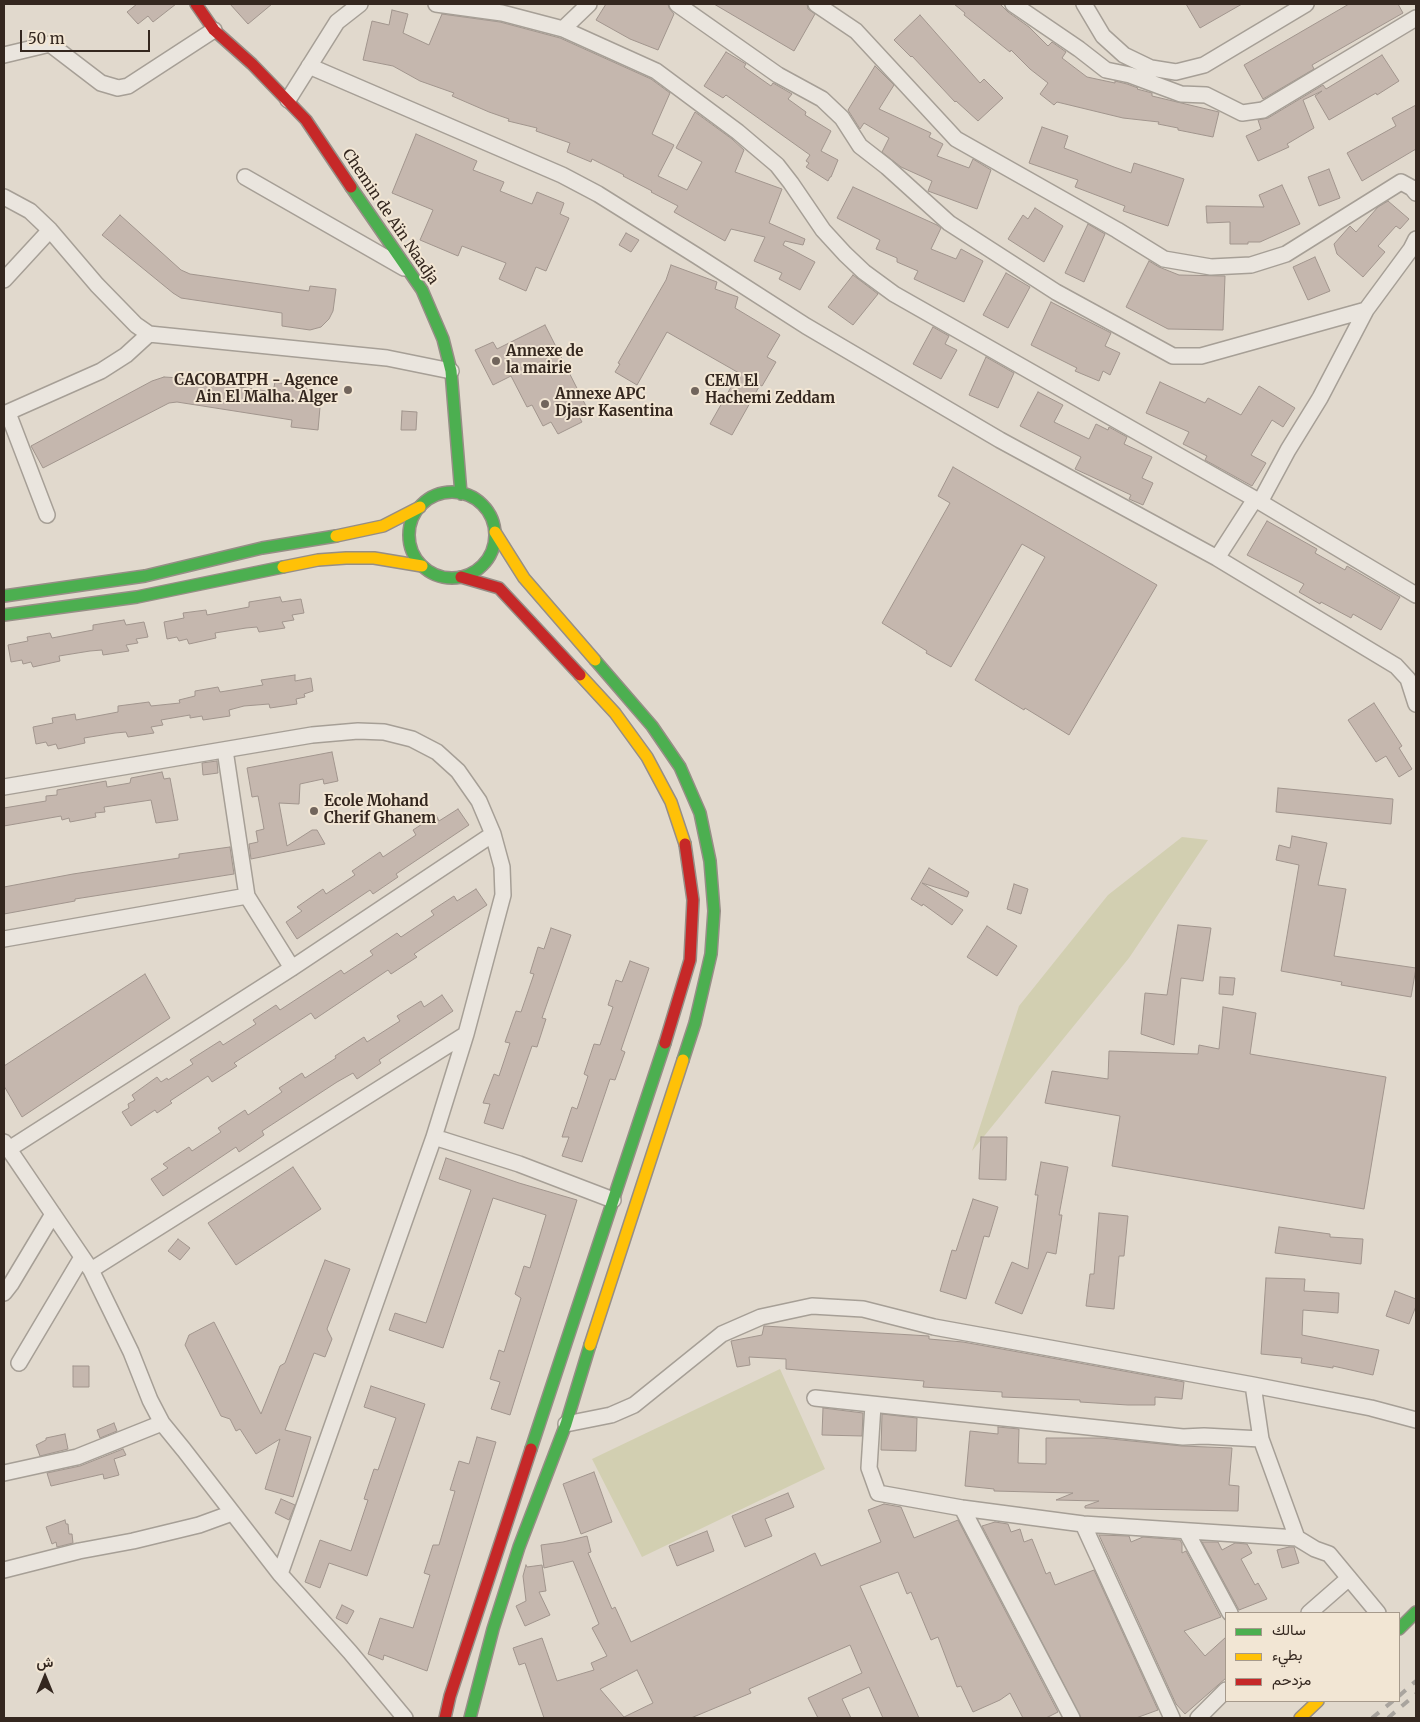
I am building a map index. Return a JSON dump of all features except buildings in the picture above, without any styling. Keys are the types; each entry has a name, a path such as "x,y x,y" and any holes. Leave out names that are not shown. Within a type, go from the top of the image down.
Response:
{"main road":[{"name":"Chemin de Aïn Naadja","path":"196,4 214,30 252,64 306,120 422,290 443,339 451,371 462,494"},
{"path":"4,596 145,576 262,548 364,531 384,526 420,507 429,499 450,493 462,494 474,499 485,507 492,518 495,532 494,547 487,561 476,572 461,577 447,578 434,574 422,566 414,556 410,543 410,530 413,518 420,507"},
{"path":"445,1718 450,1696 561,1399 588,1351 695,1023 711,954 714,911 710,861 700,813 680,767 652,726 524,578 495,532"},
{"path":"4,615 137,597 318,560 374,558 422,566"},
{"path":"461,577 499,588 508,596 615,713 647,757 667,795 687,850 693,900 690,960 667,1037 613,1200 561,1399 519,1547 493,1629 470,1718"},
{"path":"1400,1628 1416,1612"},
{"path":"1300,1718 1317,1702"}],"street":[{"path":"288,100 337,22 360,4"},
{"path":"436,4 502,13 563,29 656,71 738,132 777,165 823,230 864,272 894,294 1257,501 1416,595"},
{"path":"563,29 589,4"},
{"path":"677,4 778,75 822,99 842,118 860,146 887,167 949,223 1056,292 1173,356 1201,356 1366,310"},
{"path":"816,4 856,31 956,140 1108,225 1164,259 1211,267 1251,265 1286,254 1401,182 1412,188 1416,193"},
{"path":"1013,4 1106,70 1130,75 1181,94 1206,96 1242,113 1263,110 1416,18"},
{"path":"1084,4 1103,36 1124,55 1150,68 1176,72 1204,65 1306,4"},
{"path":"4,55 50,44 101,83 118,88 128,86 214,30"},
{"path":"309,66 562,174 598,194 806,326 1000,440 1218,558 1396,666 1408,679 1416,704"},
{"path":"245,177 408,270"},
{"path":"4,196 30,211 50,230 97,285 136,325 149,334 387,358 451,371"},
{"path":"4,280 50,230"},
{"path":"1218,558 1257,501 1320,398 1366,310 1412,249 1416,239"},
{"path":"46,515 6,414 100,372 126,355 149,334"},
{"path":"4,786 312,735 358,731 384,732 412,739 437,752 458,771 479,801 492,834 502,867 503,895 466,1034 434,1137 280,1574"},
{"path":"225,750 247,896 292,968"},
{"path":"405,1718 350,1652 280,1574 162,1424 150,1400 131,1352 91,1270 6,1146 292,968 492,834"},
{"path":"4,939 247,896"},
{"path":"91,1270 466,1034"},
{"path":"434,1137 519,1164 613,1200"},
{"path":"4,1292 11,1284 53,1214"},
{"path":"18,1363 82,1257"},
{"path":"554,1421 611,1415 634,1405 722,1334 761,1317 812,1306 862,1309 934,1327 1253,1385 1371,1408 1416,1420"},
{"path":"1253,1385 1262,1439 1297,1538"},
{"path":"815,1398 1183,1437 1204,1436 1262,1439"},
{"path":"873,1404 868,1468 878,1493 962,1508 1083,1524 1297,1538 1315,1549 1329,1554 1377,1612"},
{"path":"4,1473 77,1457 162,1424"},
{"path":"962,1508 1072,1718"},
{"path":"4,1570 79,1551 190,1528 232,1513"},
{"path":"1083,1524 1172,1718"},
{"path":"1186,1531 1229,1612"},
{"path":"1310,1612 1349,1578"},
{"path":"1198,1718 1225,1691"}],"shaded area":[{"path":"1182,837 1208,840 1129,958 972,1151 1019,1006 1108,895"},
{"path":"780,1369 825,1469 642,1557 592,1459"}],"railway":[{"path":"1400,1695 1416,1681"},
{"path":"1388,1718 1416,1694"},
{"path":"1372,1718 1392,1702"}],"traffic: fast":[{"path":"351,187 422,290 443,339 451,371 461,494"},
{"path":"452,492 468,496 482,505 491,519 495,535 491,551 482,565 468,574 452,578 436,574 422,565 413,551 409,535 413,519 422,505 436,496 452,492"},
{"path":"4,596 145,576 262,548 336,536"},
{"path":"4,615 137,597 283,567"},
{"path":"595,660 652,726 680,767 700,813 710,861 714,911 711,954 695,1023 683,1060"},
{"path":"531,1449 665,1043"},
{"path":"470,1718 493,1629 519,1547 566,1424 590,1345"},
{"path":"1400,1628 1416,1612"}],"traffic: slow":[{"path":"336,536 383,526 420,507"},
{"path":"495,532 524,578 595,660"},
{"path":"283,567 318,560 346,558 374,558 422,566"},
{"path":"580,675 615,713 647,757 671,802 685,844"},
{"path":"590,1345 683,1060"},
{"path":"1300,1718 1317,1702"}],"traffic: jam":[{"path":"196,4 214,30 252,64 306,120 351,187"},
{"path":"461,577 499,588 580,675"},
{"path":"665,1043 690,960 693,900 685,844"},
{"path":"445,1718 450,1696 531,1449"}],"place":[{"name":"Annexe de la mairie","path":"496,361"},
{"name":"CACOBATPH - Agence Ain El Malha. Alger","path":"348,390"},
{"name":"CEM El Hachemi Zeddam","path":"695,391"},
{"name":"Annexe APC Djasr Kasentina","path":"545,404"},
{"name":"Ecole Mohand Cherif Ghanem","path":"314,811"}]}
